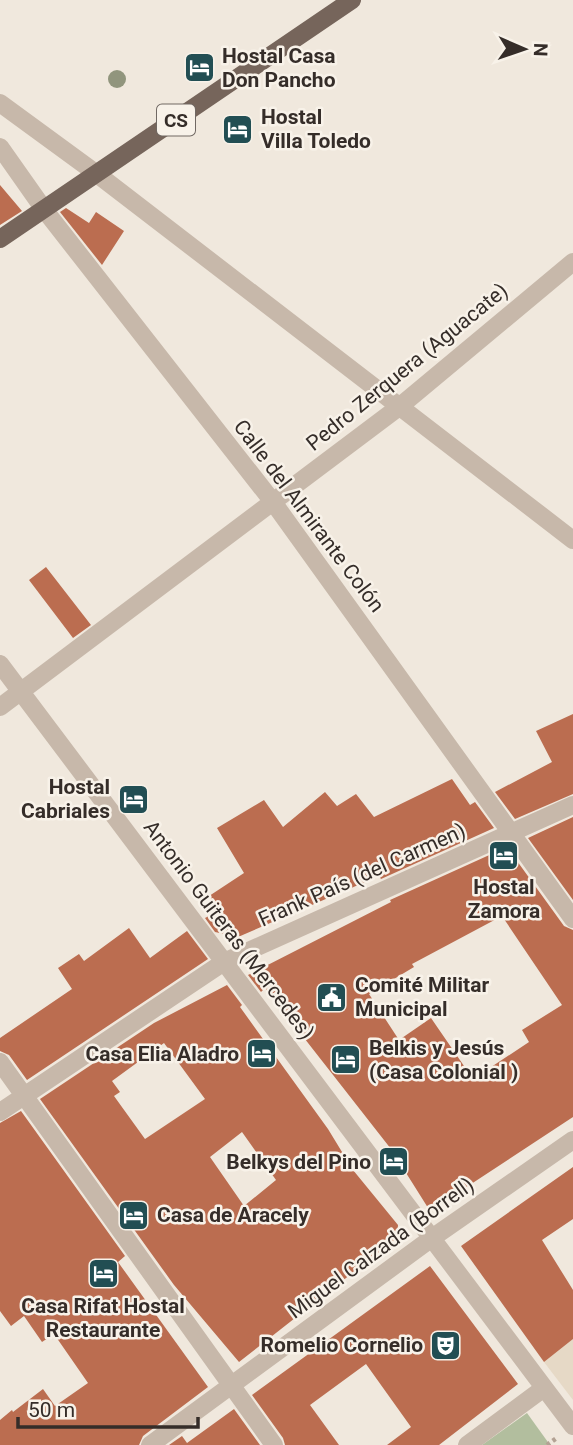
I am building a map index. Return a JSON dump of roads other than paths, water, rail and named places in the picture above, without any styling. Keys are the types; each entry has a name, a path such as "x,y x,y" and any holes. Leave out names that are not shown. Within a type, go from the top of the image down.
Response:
{"main road":[{"name":"CS","path":"0,239 352,0"}],"street":[{"path":"0,103 97,174 573,540"},
{"name":"Calle del Almirante Colón","path":"0,147 43,208 273,502 573,919"},
{"name":"Pedro Zerquera (Aguacate)","path":"0,707 399,407 573,262"},
{"name":"Antonio Guiteras (Mercedes)","path":"0,664 573,1426"},
{"name":"Frank País (del Carmen)","path":"0,1112 224,962 573,805"},
{"path":"0,1062 274,1445"},
{"name":"Miguel Calzada (Borrell)","path":"150,1445 432,1238 573,1140"},
{"path":"467,1445 544,1388"}],"place":[{"name":"Hostal Casa Don Pancho","path":"199,68"},
{"name":"Hostal Villa Toledo","path":"238,129"},
{"name":"Hostal Cabriales","path":"133,799"},
{"name":"Hostal Zamora","path":"504,855"},
{"name":"Comité Militar Municipal","path":"332,997"},
{"name":"Casa Elia Aladro","path":"262,1054"},
{"name":"Belkis y Jesús (Casa Colonial )","path":"346,1060"},
{"name":"Belkys del Pino","path":"394,1162"},
{"name":"Casa de Aracely","path":"134,1215"},
{"name":"Casa Rifat Hostal Restaurante","path":"103,1274"},
{"name":"Romelio Cornelio","path":"446,1345"}]}
